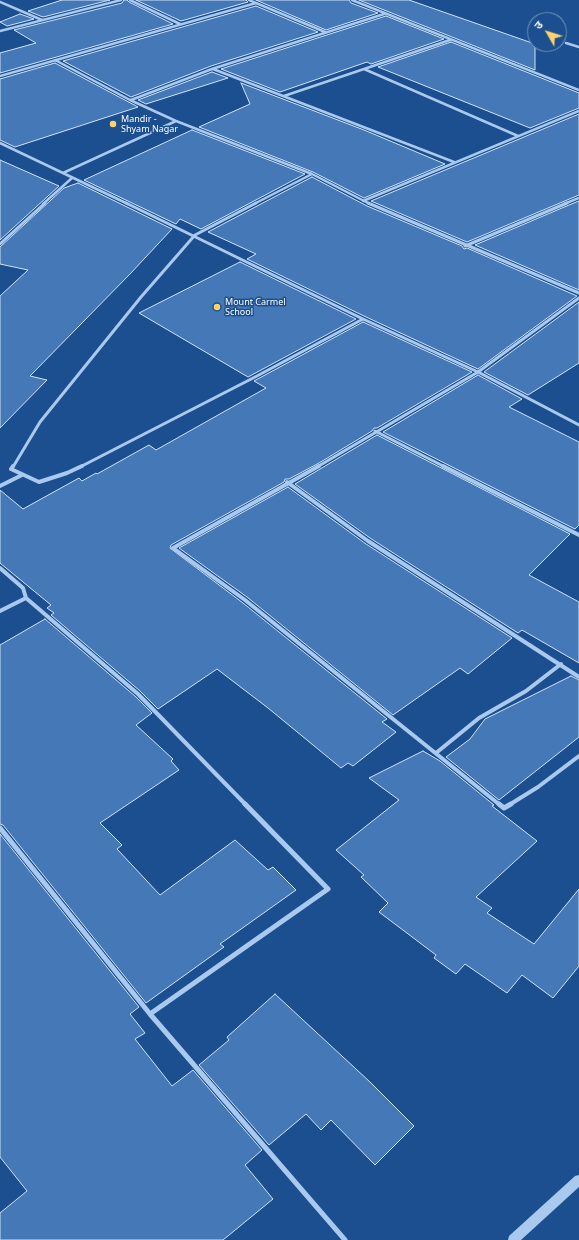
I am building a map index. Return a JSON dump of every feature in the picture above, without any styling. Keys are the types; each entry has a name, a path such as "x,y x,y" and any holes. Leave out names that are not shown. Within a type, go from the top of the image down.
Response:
{"street":[{"path":"0,31 121,0"},
{"path":"130,0 181,24"},
{"path":"249,0 326,32"},
{"path":"352,0 384,14 579,90"},
{"path":"0,2 42,20"},
{"path":"0,76 181,24 226,13 256,3"},
{"path":"130,100 212,69 384,14"},
{"path":"284,96 450,40"},
{"path":"567,43 579,47"},
{"path":"55,60 130,100 176,121 312,174 363,201 465,246 579,293"},
{"path":"212,69 454,162"},
{"path":"364,69 518,136"},
{"path":"363,201 579,111"},
{"path":"63,174 176,121"},
{"path":"0,143 195,235 363,319 478,372 579,425"},
{"path":"312,174 195,235 141,297 40,422 11,469 39,482 67,473 258,376 363,319"},
{"path":"0,244 72,178"},
{"path":"465,246 579,198"},
{"path":"579,298 478,372 313,469 287,482 173,548 245,600 504,808 538,787 579,756"},
{"path":"376,431 579,535"},
{"path":"0,486 22,475"},
{"path":"287,482 368,541 579,677"},
{"path":"0,568 23,588 26,598 138,694 328,889 150,1014"},
{"path":"0,611 26,598"},
{"path":"436,754 479,718 526,691 561,664"},
{"path":"0,828 150,1014 345,1240"},
{"path":"513,1240 579,1180"}],"building":[{"path":"62,0 110,0 43,17 28,11"},
{"path":"124,0 127,0 173,24 0,73 0,53 36,43 14,30 122,3"},
{"path":"136,0 246,0 248,2 181,21"},
{"path":"256,0 349,0 351,3 378,13 326,30"},
{"path":"359,0 409,0 527,41 527,52 535,52 535,70"},
{"path":"256,6 318,32 211,66 131,97 63,61"},
{"path":"20,14 34,19 7,26 0,22"},
{"path":"386,16 444,39 371,64 367,62 280,92 221,69"},
{"path":"451,42 579,93 579,108 530,128 378,67"},
{"path":"55,63 138,107 15,147 0,140 0,79"},
{"path":"212,72 228,78 146,104 138,100"},
{"path":"241,83 364,130 445,164 364,198 313,172 199,127 250,104"},
{"path":"579,114 579,195 467,242 371,201"},
{"path":"192,130 305,174 201,229 180,219 176,224 84,180"},
{"path":"0,160 59,186 0,240"},
{"path":"312,177 367,206 462,246 464,249 467,248 577,296 478,369 247,259 256,254 208,232"},
{"path":"78,183 172,229 30,376 47,380 0,428 0,296 28,270 0,264 0,247 64,188"},
{"path":"579,201 579,290 475,245 569,205"},
{"path":"240,262 356,319 248,377 139,313"},
{"path":"579,302 579,363 528,395 484,372"},
{"path":"363,322 472,372 377,428 374,428 372,431 319,463 289,479 285,479 284,482 171,545 170,548 243,603 387,719 382,722 396,732 353,766 348,763 341,768 268,708 217,669 158,709 140,691 51,615 54,613 47,608 51,605 0,563 0,490 23,509 79,478 82,481 96,473 97,474 149,445 156,450 266,388 254,381"},
{"path":"478,375 522,399 509,407 579,442 579,525 575,529 383,432"},
{"path":"377,435 570,534 529,575 579,602 579,663 522,630 518,633 370,538 295,484"},
{"path":"288,487 366,544 512,638 468,674 460,668 393,715 247,597 179,548"},
{"path":"45,619 136,697 152,713 136,725 173,759 171,761 179,770 100,823 122,845 117,849 160,895 235,840 268,870 273,867 296,890 220,944 224,947 146,1003 3,825 0,824 0,645"},
{"path":"571,676 579,680 579,737 499,800 446,757 470,739 485,719"},
{"path":"423,751 440,761 494,805 492,806 537,841 476,897 492,908 487,913 534,944 579,889 579,966 553,998 522,975 507,993 465,964 456,974 434,958 436,955 379,912 388,903 361,877 364,875 336,850 399,800 369,778"},
{"path":"0,834 139,1007 130,1014 145,1033 135,1039 172,1086 193,1070 262,1150 245,1165 273,1199 223,1240 0,1240 0,1213 27,1191 0,1157"},
{"path":"275,994 370,1082 414,1126 375,1165 331,1120 321,1130 306,1114 269,1145 199,1065 229,1040 227,1037"}],"place":[{"name":"Mandir - Shyam Nagar","path":"113,124"},
{"name":"Mount Carmel School","path":"217,307"}]}
